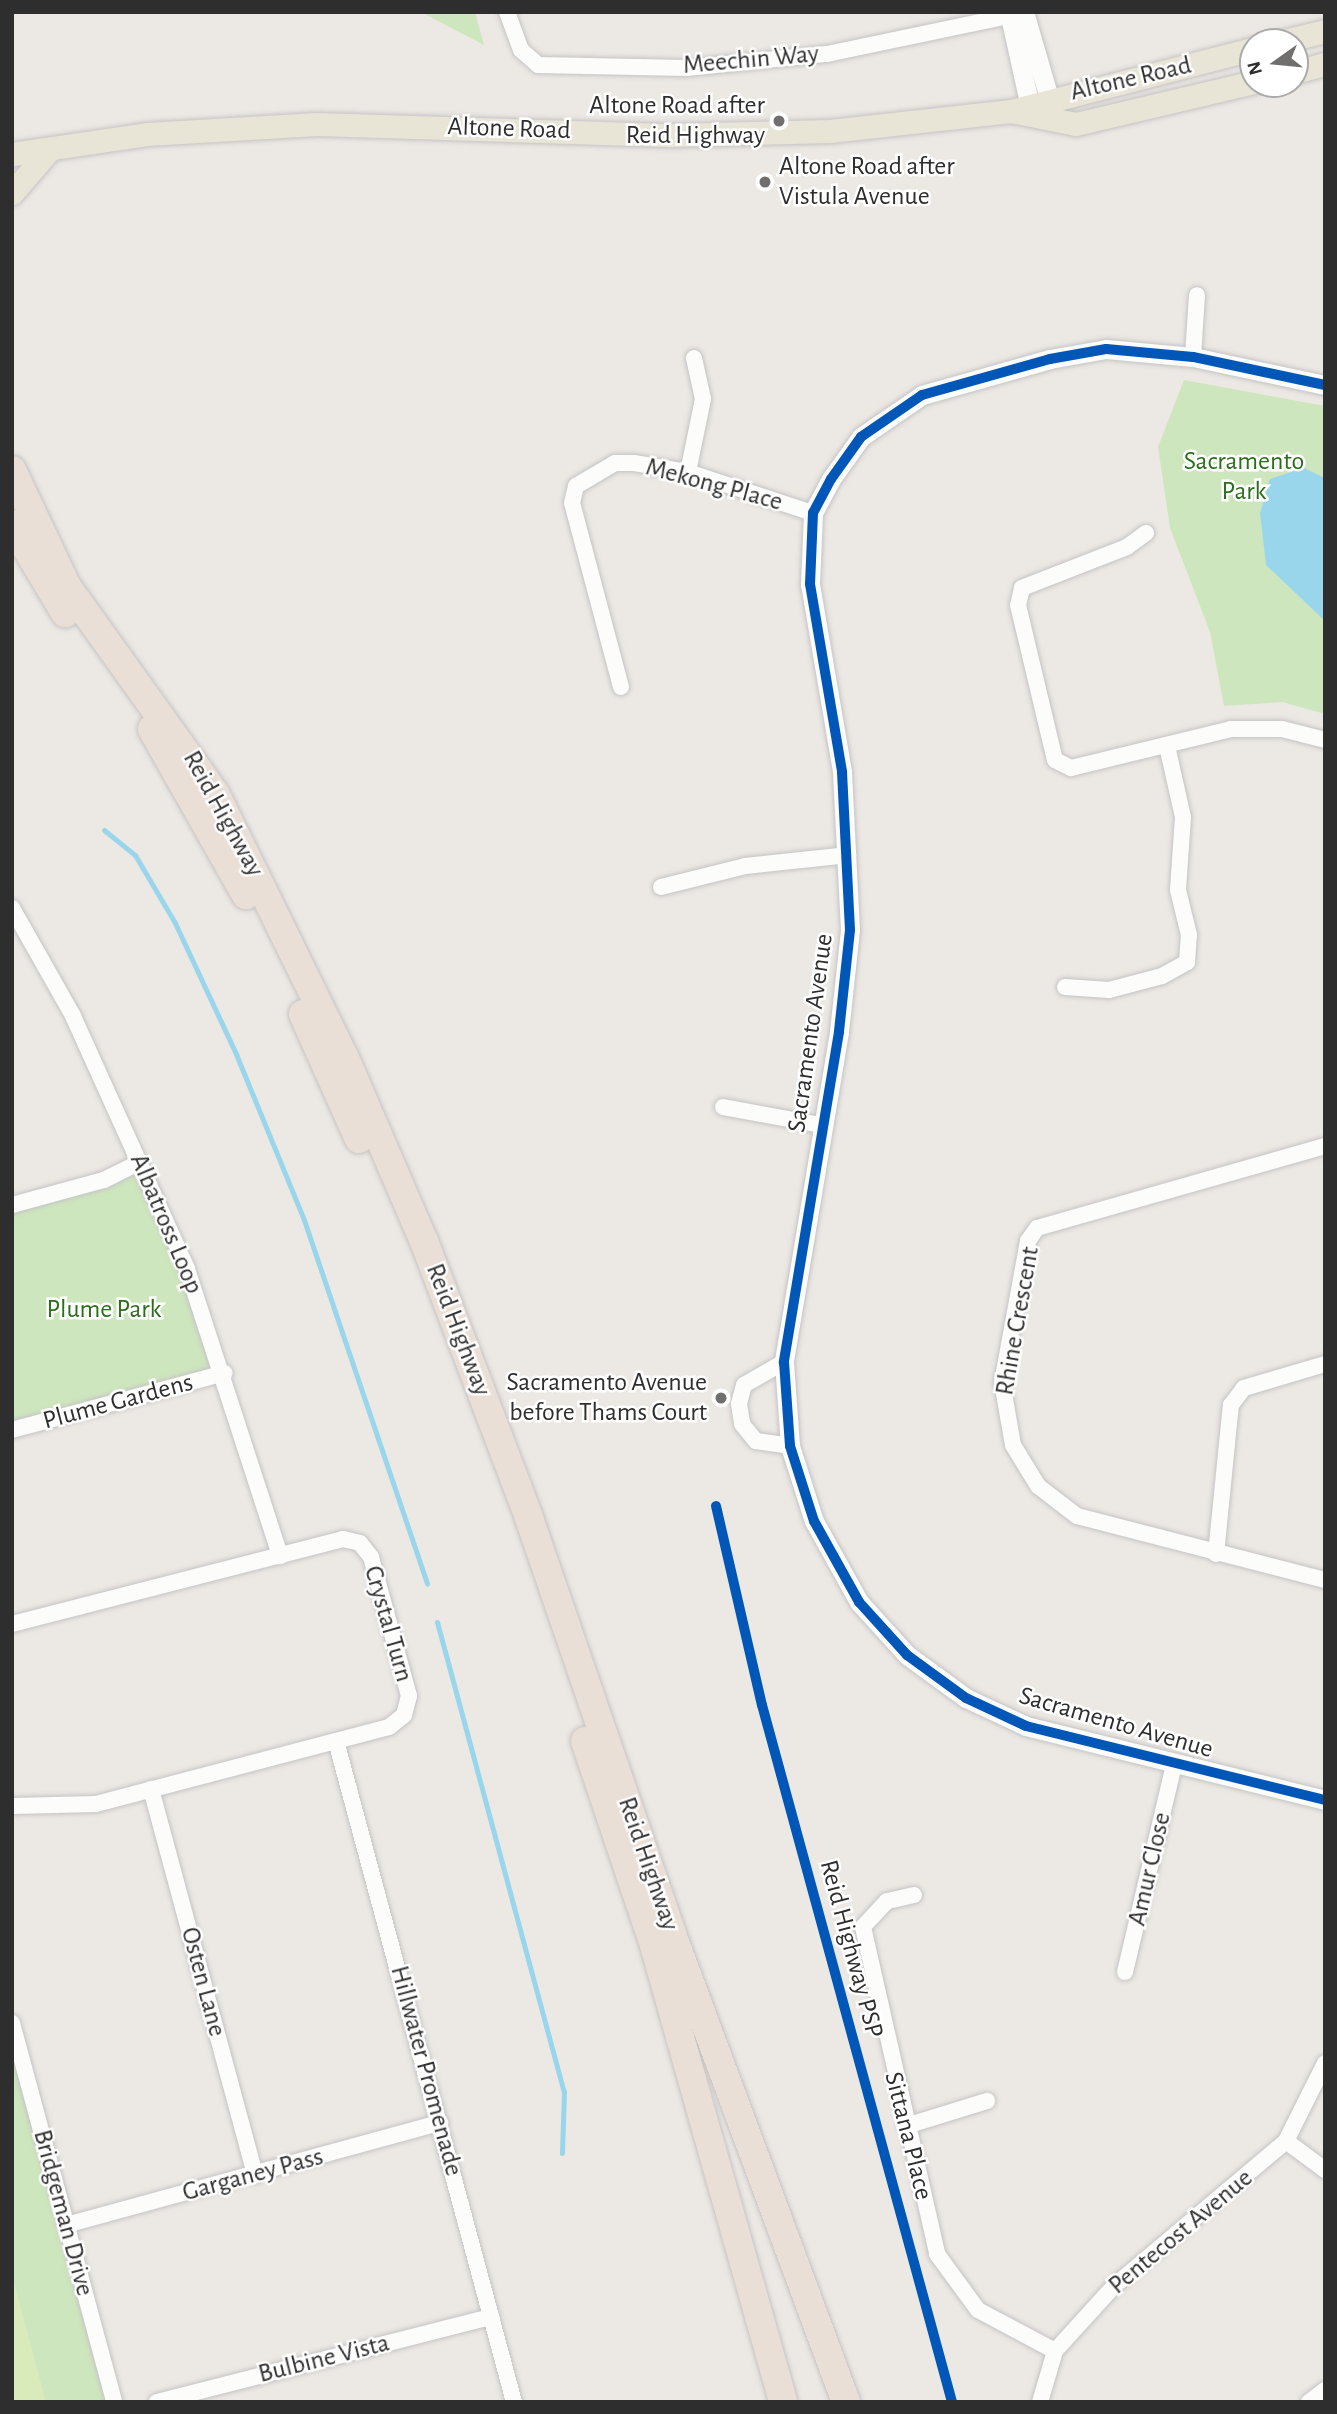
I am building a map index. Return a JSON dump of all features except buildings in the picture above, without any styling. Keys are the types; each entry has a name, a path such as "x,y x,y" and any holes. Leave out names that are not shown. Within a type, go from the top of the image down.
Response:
{"highway":[{"name":"Reid Highway","path":"12,470 66,585 215,793 351,1070 424,1241 529,1518 672,1934 846,2402"},
{"name":"Reid Highway","path":"12,524 40,578 170,755 223,850 406,1248 516,1538 654,1945 783,2402"}],"main road":[{"name":"Altone Road","path":"12,154 120,138 363,124 764,133 1030,103 1239,52"},
{"name":"Altone Road","path":"1030,103 1076,124 1239,85"},
{"path":"12,193 50,149"}],"street":[{"name":"Meechin Way","path":"507,12 521,50 538,65 686,68 827,54 1017,13"},
{"path":"1017,13 1030,103"},
{"path":"1193,357 1197,295"},
{"name":"Sacramento Avenue","path":"1325,385 1193,357 1100,350 922,395 861,437 813,513 810,584 842,772 850,930 784,1362 790,1446 814,1521 852,1590 907,1655 966,1698 1026,1726 1174,1765 1325,1800"},
{"path":"688,472 703,399 694,358"},
{"name":"Mekong Place","path":"621,687 572,503 576,486 615,463 688,472 813,513"},
{"path":"1146,533 1127,547 1038,578 1023,588 1018,605 1055,760 1071,768 1167,747 1231,729 1282,729 1325,740"},
{"path":"1065,987 1109,990 1162,976 1186,962 1189,935 1178,890 1184,817 1167,747"},
{"path":"661,887 745,866 848,856"},
{"name":"Albatross Loop","path":"12,908 74,1016 140,1162 224,1373 280,1556"},
{"path":"723,1107 821,1125"},
{"name":"Rhine Crescent","path":"1325,1146 1054,1220 1028,1241 1002,1382 1013,1445 1038,1486 1077,1516 1325,1580"},
{"path":"12,1206 104,1180 140,1162"},
{"path":"784,1362 744,1385 739,1404 742,1424 756,1441 790,1446"},
{"path":"1216,1554 1231,1405 1244,1388 1325,1364"},
{"name":"Plume Gardens","path":"12,1430 224,1373"},
{"name":"Crystal Turn","path":"12,1624 343,1539 360,1544 371,1558 409,1696 404,1715 389,1727 96,1804 17,1808"},
{"name":"Hillwater Promenade","path":"336,1741 514,2402"},
{"name":"Amur Close","path":"1125,1972 1174,1765"},
{"name":"Osten Lane","path":"151,1789 255,2175"},
{"name":"Sittana Place","path":"915,1895 887,1901 863,1927 937,2254 978,2310 1055,2351"},
{"name":"Bridgeman Drive","path":"12,2023 114,2402"},
{"name":"Pentecost Avenue","path":"1040,2402 1055,2351 1114,2286 1286,2141 1325,2063"},
{"path":"906,2126 987,2101"},
{"name":"Garganey Pass","path":"66,2225 440,2123"},
{"path":"1286,2141 1325,2170"},
{"name":"Bulbine Vista","path":"157,2402 491,2317"},
{"path":"1309,2402 1325,2390"}],"green space":[{"path":"421,12 475,12 484,45"},
{"name":"Sacramento Park","path":"1184,380 1325,406 1325,714 1282,702 1224,706 1210,632 1170,528 1158,447"},
{"name":"Plume Park","path":"140,1162 224,1373 12,1430 12,1205"},
{"path":"12,2023 114,2402 12,2402"},
{"path":"14,2283 46,2402 12,2402"}],"water":[{"path":"1304,468 1325,478 1325,621 1266,565 1260,513 1270,479"}],"waterway":[{"path":"104,830 135,855 175,923 236,1054 303,1217 427,1584"},
{"path":"437,1622 564,2092 562,2153"}],"cycle path":[{"path":"1325,385 1193,357 1106,349 1050,359 922,395 861,437 831,479 813,513 810,584 842,772 850,930 839,1032 784,1362 790,1446 814,1521 859,1602 907,1655 966,1698 1026,1726 1325,1800"},
{"name":"Reid Highway PSP","path":"716,1506 762,1705 952,2402"}],"place":[{"name":"Altone Road after Reid Highway","path":"779,121"},
{"name":"Altone Road after Vistula Avenue","path":"765,182"},
{"name":"Sacramento Avenue before Thams Court","path":"721,1398"}]}
